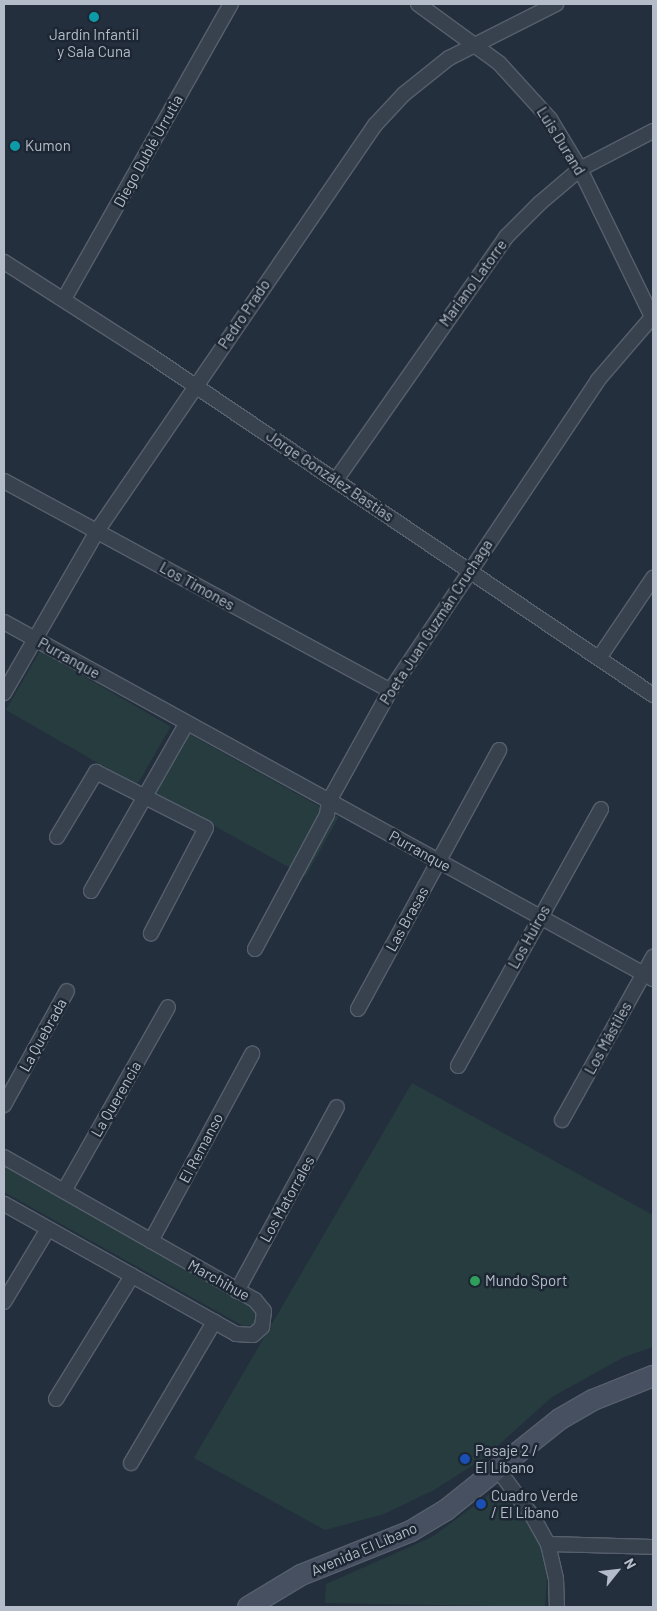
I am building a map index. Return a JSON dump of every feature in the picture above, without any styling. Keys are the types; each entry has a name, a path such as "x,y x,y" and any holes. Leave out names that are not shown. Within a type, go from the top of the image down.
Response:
{"main road":[{"name":"Avenida El Líbano","path":"248,1607 301,1575 411,1531 446,1510 497,1468 579,1407 653,1376"}],"street":[{"name":"Diego Dublé Urrutia","path":"64,298 231,4"},
{"name":"Luis Durand","path":"418,4 475,44 534,97 580,170 653,317"},
{"name":"Pedro Prado","path":"4,693 97,532 375,125 426,75 475,44 556,4"},
{"name":"Mariano Latorre","path":"336,480 488,259 522,219 580,170 653,131"},
{"name":"Jorge González Bastías","path":"4,262 64,298 196,386 653,695"},
{"name":"Poeta Juan Guzmán Cruchaga","path":"255,949 327,814 329,800 390,691 468,570 598,380 653,317"},
{"name":"Los Timones","path":"4,481 390,691"},
{"path":"599,658 653,578"},
{"name":"Purranque","path":"4,622 649,976"},
{"path":"91,891 187,723"},
{"name":"Las Brasas","path":"358,1008 499,750"},
{"path":"57,837 96,772 206,828 151,933"},
{"name":"Los Huiros","path":"458,1066 601,809"},
{"name":"Los Mástiles","path":"562,1120 649,976 653,957"},
{"name":"La Quebrada","path":"4,1105 67,991"},
{"name":"La Querencia","path":"64,1191 168,1007"},
{"name":"El Remanso","path":"151,1241 252,1054"},
{"name":"Los Matorrales","path":"237,1291 337,1107"},
{"name":"Marchihue","path":"4,1157 237,1291 256,1300 264,1311 262,1327 253,1335 245,1336 214,1322 4,1204"},
{"path":"4,1302 48,1229"},
{"path":"56,1399 132,1276"},
{"path":"131,1464 214,1322"},
{"path":"497,1468 533,1517 548,1544 556,1579 558,1607"},
{"path":"548,1544 653,1547"}],"green space":[{"path":"40,651 171,726 137,785 6,710"},
{"path":"189,734 339,817 306,876 156,793"},
{"name":"Mundo Sport","path":"412,1083 653,1215 653,1347 624,1357 552,1397 484,1458 434,1490 384,1514 325,1530 194,1458"},
{"path":"4,1163 254,1305 259,1317 253,1325 243,1326 4,1192"},
{"path":"497,1489 510,1492 541,1542 547,1578 545,1607 325,1603 326,1584 432,1537"}],"place":[{"name":"Jardín Infantil y Sala Cuna","path":"94,17"},
{"name":"Kumon","path":"15,146"},
{"name":"Mundo Sport","path":"475,1281"},
{"name":"Pasaje 2 / El Líbano","path":"465,1459"},
{"name":"Cuadro Verde / El Líbano","path":"481,1504"}]}
